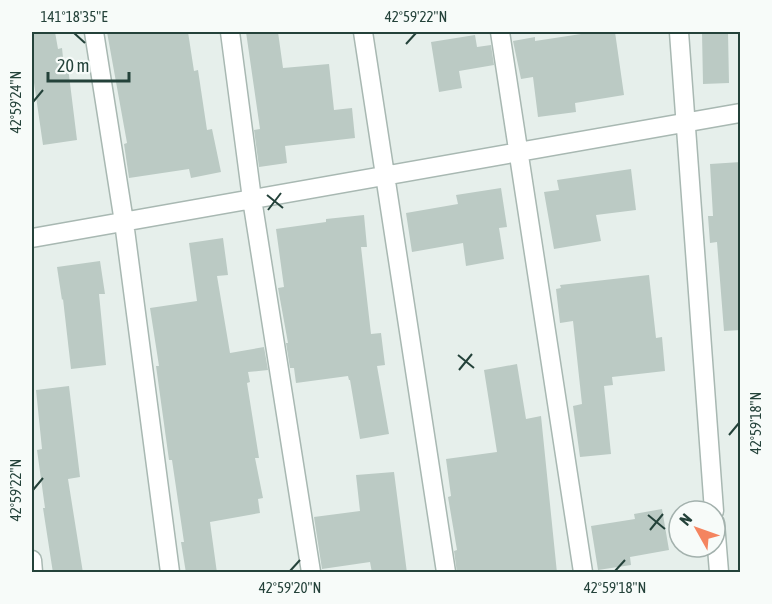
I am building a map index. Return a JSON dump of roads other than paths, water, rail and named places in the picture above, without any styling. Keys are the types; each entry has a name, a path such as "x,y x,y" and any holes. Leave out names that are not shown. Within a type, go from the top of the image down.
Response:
{"street":[{"path":"94,32 124,222 170,573"},
{"path":"230,32 252,199 310,573"},
{"path":"363,32 446,573"},
{"path":"500,32 583,573"},
{"path":"679,32 713,499"},
{"path":"32,238 741,113"},
{"path":"32,560 33,573"}]}
